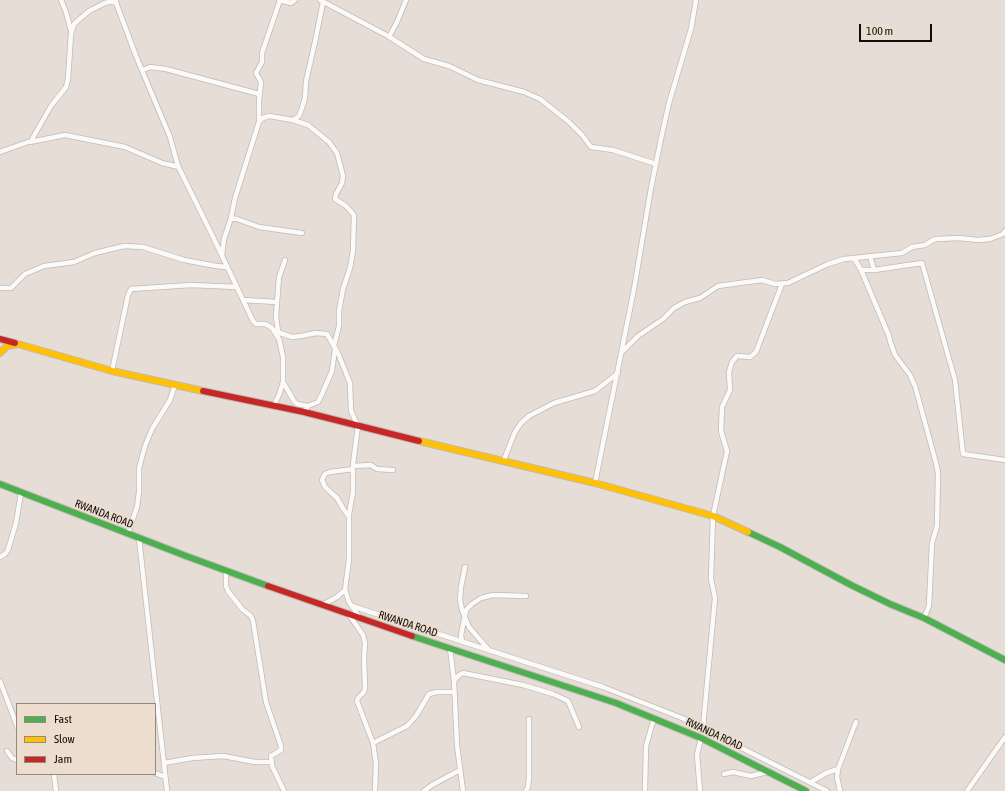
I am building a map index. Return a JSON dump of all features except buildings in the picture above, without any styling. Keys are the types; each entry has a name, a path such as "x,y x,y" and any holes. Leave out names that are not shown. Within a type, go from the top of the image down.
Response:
{"main road":[{"path":"0,339 112,371 274,405 306,409 358,426 595,483 713,516 780,547 890,604 924,618 1005,660"},
{"path":"0,353 7,346 18,344"},
{"name":"RWANDA ROAD","path":"0,484 139,538 349,615 597,696 701,738 806,791"}],"street":[{"path":"30,142 51,106 68,83 71,33 70,25 61,0"},
{"path":"71,33 74,24 89,11 115,0 136,56 170,137 179,167 244,300 253,322 256,324 265,324 276,331 292,337 316,332 327,334 335,347 350,382 351,411 358,426 353,467 353,492 349,517 350,559 345,590 347,598 361,619"},
{"path":"222,257 224,239 231,218 235,198 259,122 259,94 261,80 256,73 262,62 262,53 279,0 291,3 295,0"},
{"path":"389,37 396,25 406,0"},
{"path":"595,483 634,290 656,164 669,103 691,29 696,0"},
{"path":"293,120 299,116 305,98 306,81 322,1 389,37 424,59 449,66 478,80 524,92 540,99 569,122 591,147 613,150 656,164"},
{"path":"143,70 150,67 166,69 259,94"},
{"path":"259,122 266,116 293,120 308,125 332,145 343,176 341,186 336,194 336,199 346,206 354,215 353,251 339,311 339,326 332,371 318,402 306,409 294,402 283,382"},
{"path":"0,152 30,142 65,135 125,147 162,163 179,167"},
{"path":"231,218 259,227 302,233"},
{"path":"621,353 638,336 663,319 674,308 685,302 700,298 718,286 762,280 775,284 782,284 792,282 828,264 854,258 902,253 912,247 925,245 936,239 990,239 1003,234 1005,231"},
{"path":"0,288 11,288 25,274 44,266 74,262 95,253 124,246 143,247 184,260 227,267"},
{"path":"870,256 874,270"},
{"path":"854,258 861,270 889,336 895,355 910,375 915,386 938,473 937,526 932,543 929,606 924,618"},
{"path":"274,405 283,382 283,357 276,331 276,316 279,274 285,260"},
{"path":"861,270 874,270 922,263 955,380 963,454 1005,460"},
{"path":"703,727 715,598 712,579 713,516 727,451 721,431 722,407 730,390 730,368 732,362 737,356 750,357 756,352 782,284"},
{"path":"112,371 128,295 131,289 191,285 237,287"},
{"path":"244,300 277,302"},
{"path":"503,462 515,432 521,423 529,416 554,403 595,391 618,373"},
{"path":"128,533 138,502 139,468 145,446 152,429 170,400 175,385"},
{"path":"349,517 337,498 325,487 322,480 325,474 353,467 371,466 377,469 393,470"},
{"path":"0,557 8,550 16,524 21,493"},
{"path":"139,538 167,791"},
{"path":"465,567 460,599 464,618 476,637 489,651"},
{"path":"226,570 226,586 228,591 242,609 251,616 253,621 266,702 281,746 281,750 271,756 271,762 274,772 284,791"},
{"path":"322,605 337,597 345,590"},
{"path":"462,641 461,634 466,610 472,604 481,598 493,595 526,596"},
{"path":"352,606 603,687 703,727 827,791"},
{"path":"349,615 363,635 365,643 365,688 364,692 357,701 373,743 376,763 375,791"},
{"path":"450,648 454,681 457,745 463,791"},
{"path":"454,681 463,673 518,684 553,694 568,701 579,727"},
{"path":"0,680 16,723"},
{"path":"373,743 407,726 416,716 429,694 438,692 454,692"},
{"path":"645,791 646,746 654,718"},
{"path":"526,791 529,778 529,719"},
{"path":"840,791 837,777 838,769 856,722"},
{"path":"967,791 1005,737"},
{"path":"700,791 697,754 701,738"},
{"path":"7,751 12,758 16,760"},
{"path":"164,764 192,758 223,756 255,762 271,762"},
{"path":"811,782 826,773 838,769"},
{"path":"424,791 460,770"},
{"path":"724,774 733,772 751,776 767,772"},
{"path":"156,773 165,777"},
{"path":"54,775 56,791"}],"traffic: fast":[{"path":"0,484 268,586"},
{"path":"748,532 780,547 851,585 890,604 924,618 1005,660"},
{"path":"412,636 616,703 701,738 806,791"}],"traffic: slow":[{"path":"0,353 7,346 18,344 112,371 203,391"},
{"path":"419,441 595,483 713,516 748,532"}],"traffic: jam":[{"path":"0,339 15,343"},
{"path":"203,391 304,412 419,441"},
{"path":"268,586 412,636"}]}
